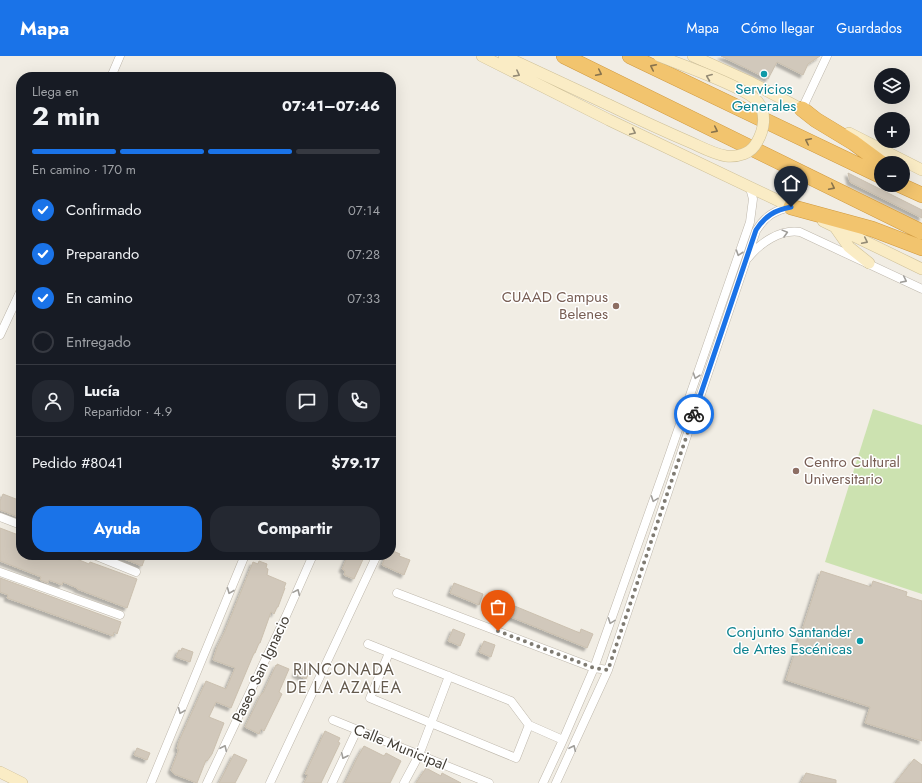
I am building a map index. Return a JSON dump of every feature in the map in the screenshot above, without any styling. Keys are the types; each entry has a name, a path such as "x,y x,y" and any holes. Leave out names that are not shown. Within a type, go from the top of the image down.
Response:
{"highway":[{"path":"564,56 922,232"},
{"path":"630,56 874,173"},
{"path":"802,109 816,120 854,143 874,158"},
{"path":"910,181 922,187"},
{"path":"910,190 922,196"},
{"path":"791,207 872,229 922,248"}],"main road":[{"path":"482,56 608,120 922,269"},
{"path":"504,56 681,139 721,155 741,155 755,147 762,133 764,123 762,109 755,98 738,89 659,56"},
{"path":"693,56 752,83 922,170"},
{"path":"834,226 849,247 869,263"},
{"path":"0,772 22,783"}],"street":[{"path":"113,72 120,56"},
{"path":"802,109 827,56"},
{"path":"556,783 608,670 744,264 753,199 750,188"},
{"path":"543,783 594,668 749,236 769,214 791,207"},
{"path":"744,264 754,251 767,241 781,234 794,231 800,232 869,263 922,289"},
{"path":"0,335 16,301"},
{"path":"662,476 672,480"},
{"path":"0,517 16,523"},
{"path":"106,560 136,572"},
{"path":"152,783 243,560"},
{"name":"Paseo San Ignacio","path":"207,783 286,616 310,560"},
{"path":"270,783 375,560"},
{"path":"0,572 120,615"},
{"path":"398,593 594,668 608,670"},
{"path":"368,644 511,701 529,725 563,740"},
{"path":"390,653 370,698 516,758 529,725"},
{"path":"404,783 420,755 449,676"},
{"name":"Calle Municipal","path":"333,720 420,755 472,780 489,783"},
{"path":"332,783 357,730"}],"green space":[{"path":"873,409 922,425 922,594 825,562"}],"building":[{"path":"721,56 820,56 808,64 803,75 777,62 768,79"},
{"path":"848,173 874,186 874,192 886,192 922,210 922,218 850,182"},
{"path":"3,494 16,499 16,516 0,510 0,501"},
{"path":"0,528 16,534 16,560 79,560 89,564 90,562 137,579 127,608 77,589 63,582 62,585 49,580 48,583 40,580 41,577 0,561"},
{"path":"396,552 400,554 399,556 410,560 404,575 382,565 384,560 396,560"},
{"path":"127,560 144,560 142,566"},
{"path":"346,560 363,560 354,579 344,575 345,571 342,569"},
{"path":"259,561 267,564 267,575 286,583 285,588 274,614 271,612 260,643 254,653 231,708 216,702 209,717 224,723 212,754 207,761 206,760 197,783 174,774 171,770 179,749 177,749 179,741 206,681 226,689 235,668 213,660 217,647 253,562 258,564"},
{"name":"Conjunto Santander de Artes Escénicas","path":"821,571 871,587 873,581 907,592 906,596 922,601 922,741 865,723 870,707 786,680"},
{"path":"0,578 121,622 117,634 114,632 113,636 7,598 8,595 0,592"},
{"path":"454,583 483,594 479,605 450,593"},
{"path":"500,600 580,633 581,629 593,634 587,648 496,611"},
{"path":"453,629 465,634 460,646 448,641"},
{"path":"484,641 495,645 491,657 479,652"},
{"path":"182,648 193,652 190,662 176,657 179,650 181,651"},
{"path":"277,664 289,669 279,692 282,694 264,731 261,729 259,734 245,727"},
{"path":"299,666 310,671 306,679 295,674"},
{"path":"325,731 340,738 338,742 340,743 321,783 304,783 308,775 305,774"},
{"path":"364,746 384,756 386,753 401,761 390,783 345,783"},
{"path":"137,748 150,753 147,760 134,755"},
{"path":"234,754 247,760 235,783 219,783"},
{"path":"914,759 922,765 922,783 895,783"},
{"path":"426,768 441,776 442,773 461,783 416,783"},
{"path":"806,773 836,780 836,783 801,783"}],"way so far":[{"path":"498,631 594,668 608,670 694,414"}],"place":[{"name":"Servicios Generales","path":"764,74"},
{"name":"CUAAD Campus Belenes","path":"616,306"},
{"name":"Centro Cultural Universitario","path":"796,471"},
{"name":"Conjunto Santander de Artes Escénicas","path":"860,641"}],"district":[{"name":"RINCONADA DE LA AZALEA","path":"344,678"}],"route":[{"path":"694,414 756,230 769,214 783,208 791,207"}]}
